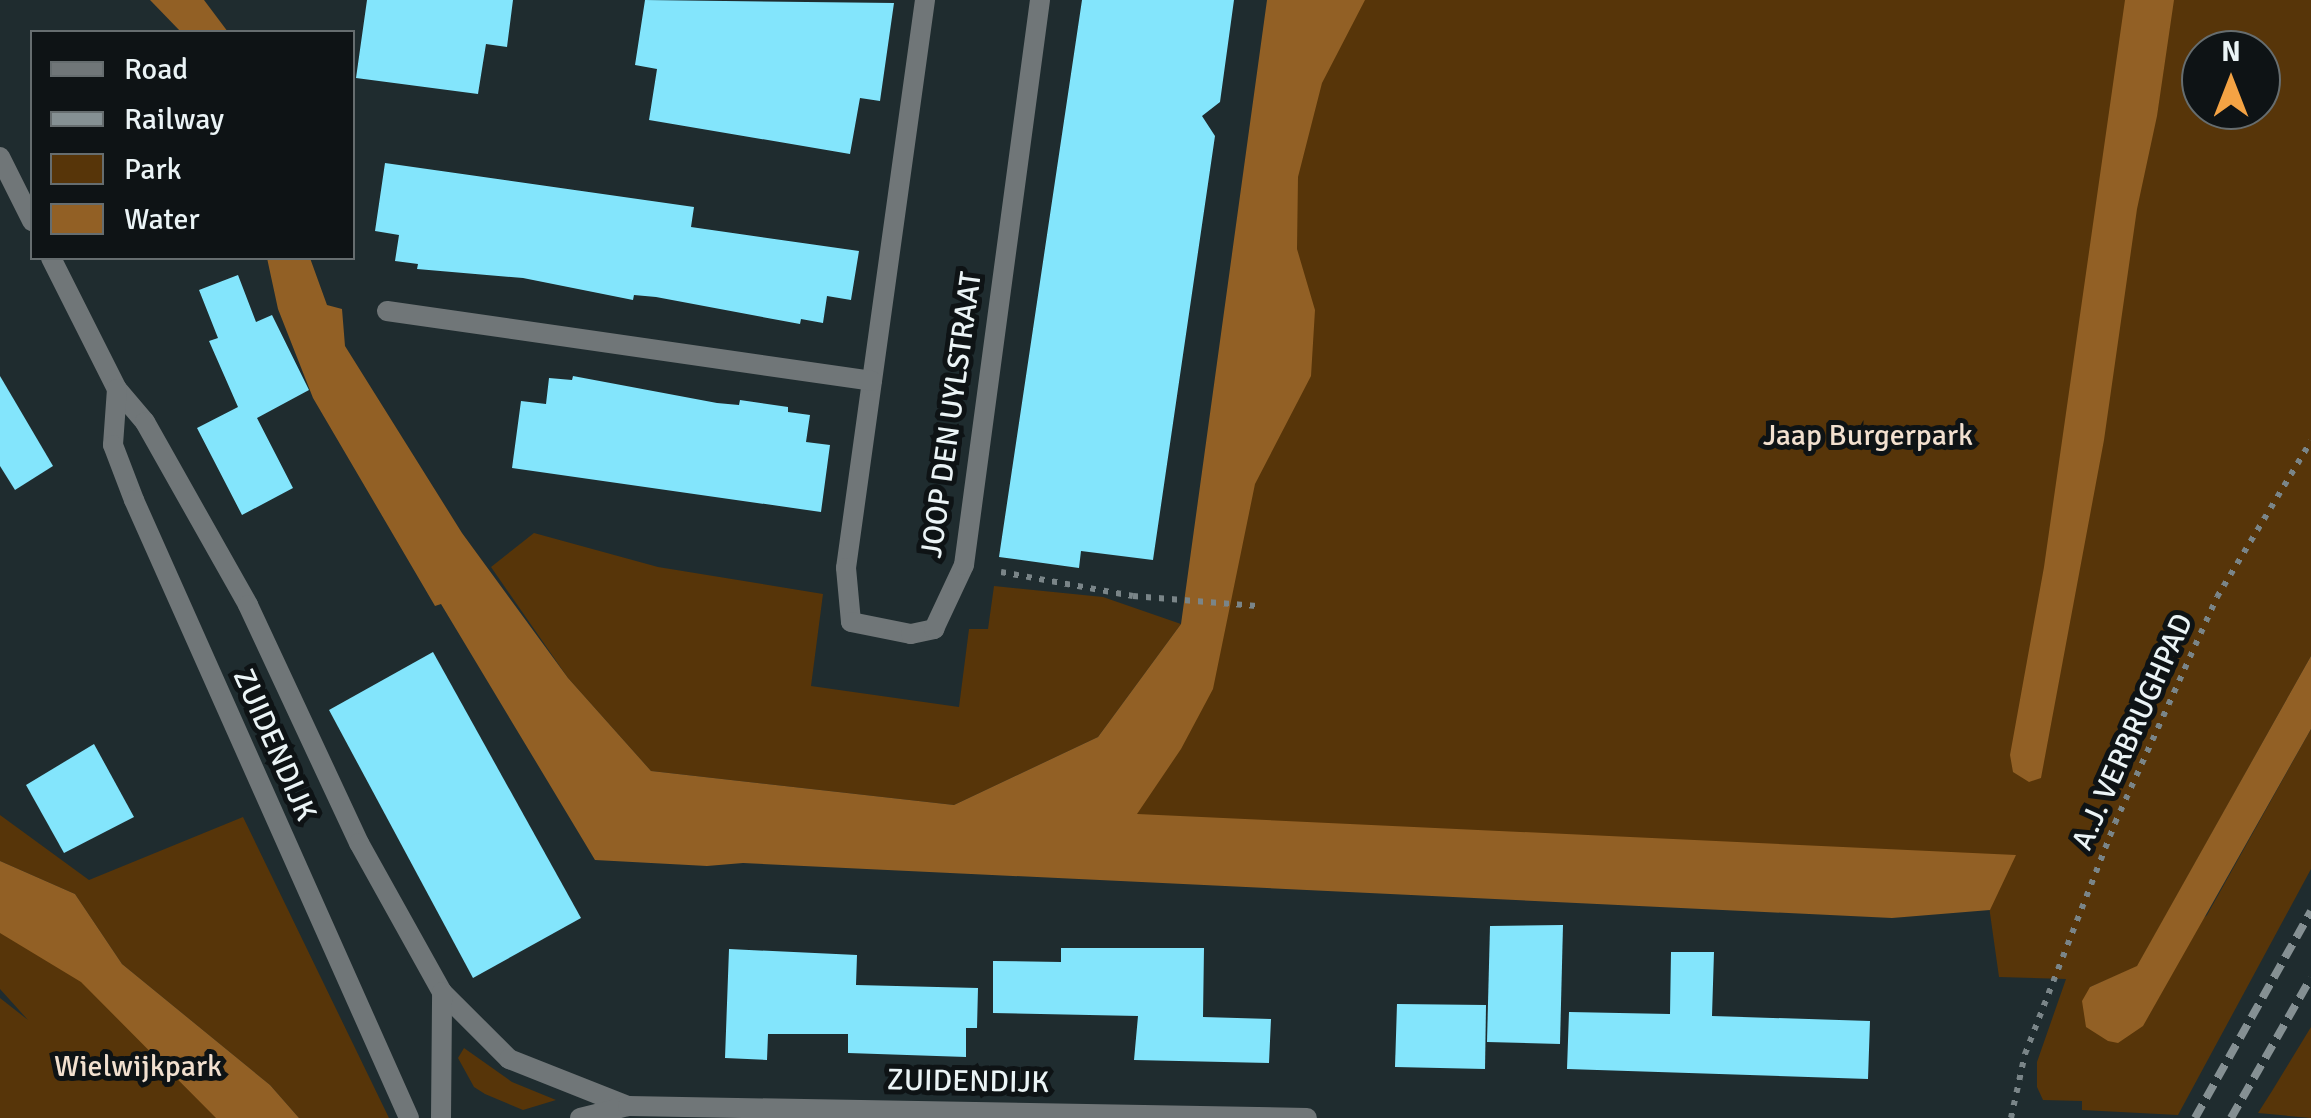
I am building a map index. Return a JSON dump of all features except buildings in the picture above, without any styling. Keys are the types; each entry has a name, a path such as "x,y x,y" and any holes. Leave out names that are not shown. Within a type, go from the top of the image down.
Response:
{"street":[{"name":"JOOP DEN UYLSTRAAT","path":"926,0 846,568 851,622 912,634 934,629 964,565 1040,0"},
{"path":"0,156 30,218"},
{"name":"ZUIDENDIJK","path":"51,260 116,389 145,422 248,605 359,843 442,992 509,1059 628,1106"},
{"path":"387,311 872,381"},
{"name":"ZUIDENDIJK","path":"116,389 113,445 134,500 409,1118"},
{"name":"ZUIDENDIJK","path":"441,1118 442,992"},
{"name":"ZUIDENDIJK","path":"580,1118 628,1106 1307,1118"}],"path":[{"name":"A.J. VERBRUGHPAD","path":"2012,1118 2025,1054 2115,823 2217,597 2311,441"},
{"path":"964,565 1133,596 1257,606"}],"green space":[{"name":"Jaap Burgerpark","path":"1299,0 2311,0 2311,656 2137,967 2090,987 2086,1027 2207,915 2311,729 2311,869 2178,1115 2082,1110 2082,1101 2043,1100 2037,1087 2037,1062 2066,979 1999,977 1985,878 1079,826 1191,655"},
{"path":"534,533 658,567 823,594 811,686 959,707 969,629 988,629 994,586 1103,597 1181,624 1098,737 954,805 651,771 568,678 491,567"},
{"path":"0,815 89,880 243,817 389,1118 299,1118 270,1085 122,964 75,894 0,861"},
{"name":"Wielwijkpark","path":"0,866 252,1118 0,1118 0,998 28,1020 0,989"},
{"path":"2311,1027 2311,1118 2258,1113 2272,1091"},
{"path":"464,1048 512,1082 556,1100 523,1110 485,1094 474,1087 458,1058"}],"water":[{"path":"150,0 204,0 226,30 179,30"},
{"path":"1267,0 1365,0 1322,83 1298,177 1297,249 1315,310 1311,376 1255,484 1213,689 1181,749 1137,814 2016,855 1990,910 1892,918 743,863 707,866 595,860 441,604 435,606 313,398 278,309 267,260 311,260 327,305 342,309 345,346 462,533 568,678 651,771 954,805 1098,737 1181,624"},
{"path":"2125,0 2174,0 2157,116 2137,209 2104,440 2041,778 2029,782 2013,772 2010,755 2044,567"},
{"path":"2311,656 2311,729 2143,1026 2118,1043 2108,1041 2086,1027 2082,1001 2090,987 2137,966"},
{"path":"0,861 75,894 122,964 270,1085 299,1118 216,1118 81,982 0,933"}],"railway":[{"path":"2195,1118 2311,911"},
{"path":"2231,1118 2311,978"}]}
